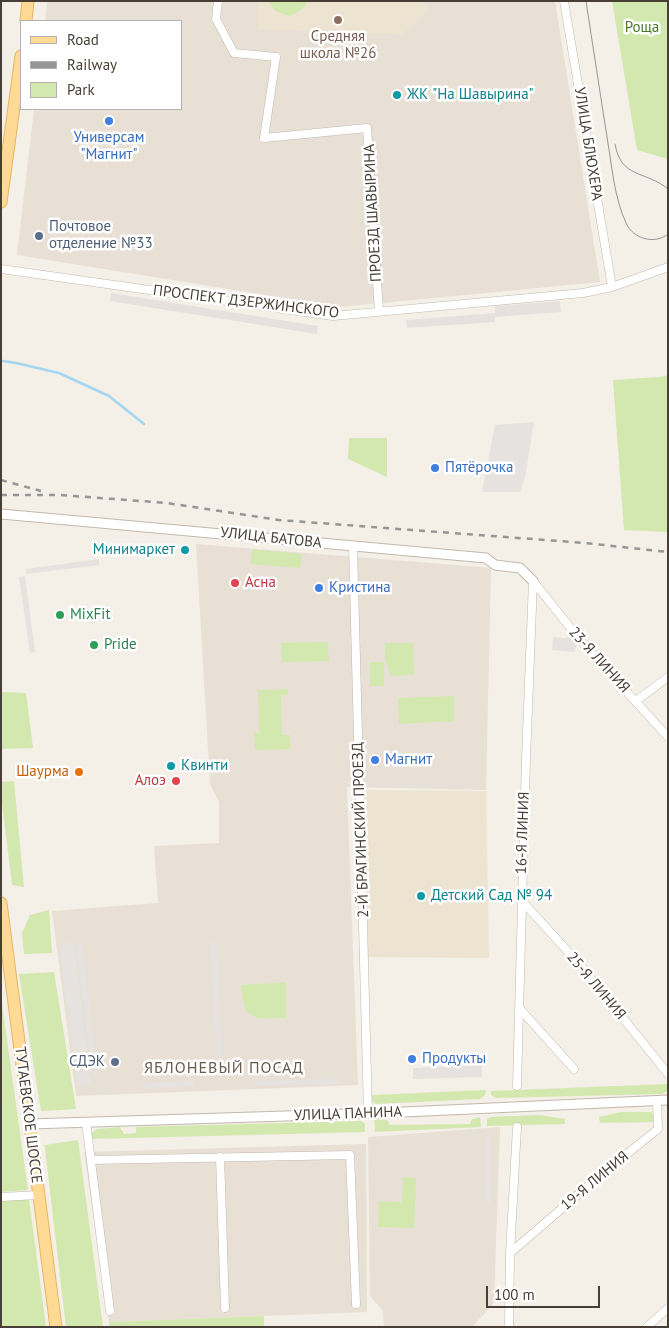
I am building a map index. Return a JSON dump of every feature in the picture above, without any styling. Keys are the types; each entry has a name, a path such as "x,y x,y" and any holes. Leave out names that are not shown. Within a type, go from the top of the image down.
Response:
{"main road":[{"path":"26,20 28,1"},
{"path":"1,202 20,63"},
{"name":"ТУТАЕВСКОЕ ШОССЕ","path":"1,903 56,1327"}],"street":[{"name":"ПРОЕЗД ШАВЫРИНА","path":"218,1 216,19 234,53 276,57 264,138 367,128 379,312"},
{"name":"УЛИЦА БЛЮХЕРА","path":"564,1 612,287"},
{"name":"ПРОСПЕКТ ДЗЕРЖИНСКОГО","path":"1,269 334,316 583,293 612,287 668,267"},
{"name":"УЛИЦА БАТОВА","path":"1,514 486,558 495,565 520,568 533,580"},
{"name":"2-Й БРАГИНСКИЙ ПРОЕЗД","path":"353,546 368,1113"},
{"name":"23-Я ЛИНИЯ","path":"533,580 585,646 668,737"},
{"name":"16-Я ЛИНИЯ","path":"517,1086 533,580"},
{"path":"636,701 668,677"},
{"name":"25-Я ЛИНИЯ","path":"522,900 582,966 668,1074"},
{"path":"520,1009 574,1069"},
{"name":"УЛИЦА ПАНИНА","path":"29,1124 368,1113 668,1100"},
{"name":"19-Я ЛИНИЯ","path":"510,1253 658,1129 657,1101"},
{"path":"86,1122 110,1311"},
{"path":"509,1327 510,1253 517,1127"},
{"path":"91,1160 350,1155 356,1304"},
{"path":"220,1157 225,1308"},
{"path":"1,1197 38,1195"},
{"path":"647,1327 668,1308"}],"shaded area":[{"path":"47,1 555,1 600,282 340,307 17,255 34,110 182,110 182,20 45,20"},
{"name":"Средняя школа №26","path":"258,1 427,1 427,11 403,34 258,29"},
{"path":"111,293 318,326 317,334 110,301"},
{"path":"560,301 561,312 495,317 495,322 407,328 406,320 495,313 495,306"},
{"path":"534,422 525,478 520,492 482,492 495,425"},
{"path":"196,544 491,568 486,790 347,787 358,1085 76,1096 52,911 158,903 154,846 219,843 219,802 210,784"},
{"path":"99,559 99,565 26,574 26,569"},
{"path":"25,576 35,652 30,653 19,577"},
{"path":"569,635 579,643 576,646 575,652 552,650 553,637 566,638"},
{"path":"363,790 486,791 489,958 368,957"},
{"path":"74,942 91,1084 77,1086 59,944"},
{"path":"210,942 216,942 223,1072 218,1072"},
{"path":"82,945 98,1075 93,1076 76,946"},
{"path":"482,1065 482,1077 413,1079 413,1068"},
{"path":"338,1079 338,1084 255,1086 255,1081"},
{"path":"194,1080 194,1086 145,1089 145,1083"},
{"path":"500,1127 494,1303 472,1327 384,1327 383,1311 370,1296 368,1137"},
{"path":"486,1136 490,1136 491,1203 487,1203"},
{"path":"366,1144 367,1312 109,1322 84,1152"}],"green space":[{"path":"307,1 303,9 290,16 275,11 269,2"},
{"name":"Роща","path":"612,1 668,1 668,159 637,150"},
{"path":"668,375 668,532 624,530 613,380"},
{"path":"349,438 387,438 387,477 348,459"},
{"path":"252,549 302,554 300,568 251,564"},
{"path":"328,642 329,661 282,662 281,643"},
{"path":"385,643 413,643 414,675 391,676 385,659"},
{"path":"370,662 384,662 384,686 370,686"},
{"path":"288,689 288,695 281,695 282,735 290,735 290,749 255,750 254,733 259,733 258,690"},
{"path":"1,692 26,693 33,748 1,749"},
{"path":"454,696 454,721 399,724 398,698"},
{"path":"14,781 24,887 12,885 1,795 1,782"},
{"path":"49,910 52,953 24,954 22,933 30,915"},
{"path":"54,972 76,1109 41,1111 19,974"},
{"path":"286,982 286,1018 258,1018 248,1012 242,997 241,985"},
{"path":"1,997 28,1190 1,1192"},
{"path":"668,1084 667,1091 662,1094 496,1098 491,1095 491,1091"},
{"path":"486,1090 485,1095 480,1099 376,1104 372,1101 372,1095"},
{"path":"621,1112 651,1112 654,1114 654,1122 600,1123 599,1117"},
{"path":"539,1115 565,1119 565,1124 487,1126 487,1119 491,1117"},
{"path":"385,1116 390,1125 470,1124 472,1119 480,1117 481,1127 375,1132 374,1117"},
{"path":"361,1121 365,1124 365,1132 90,1139 89,1135 97,1129 120,1127 124,1134 136,1133 136,1127"},
{"path":"44,1140 45,1145 78,1140 103,1327 66,1327"},
{"path":"403,1177 416,1178 414,1228 378,1227 379,1201 402,1202"},
{"path":"29,1199 46,1327 1,1327 1,1201"},
{"path":"264,1316 264,1327 110,1327 109,1322"}],"waterway":[{"path":"3,361 59,373 109,396 144,424"}],"tram line":[{"path":"586,1 614,181 622,213 629,229 645,239 657,239 668,234"},
{"path":"615,144 618,155 628,169 668,189"}],"railway":[{"path":"1,480 41,491"},
{"path":"1,495 60,495 167,503 279,520 585,543 668,552"}],"place":[{"name":"Средняя школа №26","path":"338,20"},
{"name":"ЖК \"На Шавырина\"","path":"397,95"},
{"name":"Универсам \"Магнит\"","path":"109,121"},
{"name":"Почтовое отделение №33","path":"39,236"},
{"name":"Пятёрочка","path":"435,468"},
{"name":"Минимаркет","path":"185,550"},
{"name":"Асна","path":"235,583"},
{"name":"Кристина","path":"319,588"},
{"name":"MixFit","path":"60,615"},
{"name":"Pride","path":"94,645"},
{"name":"Магнит","path":"375,760"},
{"name":"Квинти","path":"171,766"},
{"name":"Шаурма","path":"79,772"},
{"name":"Алоэ","path":"176,781"},
{"name":"Детский Сад № 94","path":"421,896"},
{"name":"Продукты","path":"412,1059"},
{"name":"СДЭК","path":"115,1062"}],"district":[{"name":"ЯБЛОНЕВЫЙ ПОСАД","path":"224,1068"}]}
